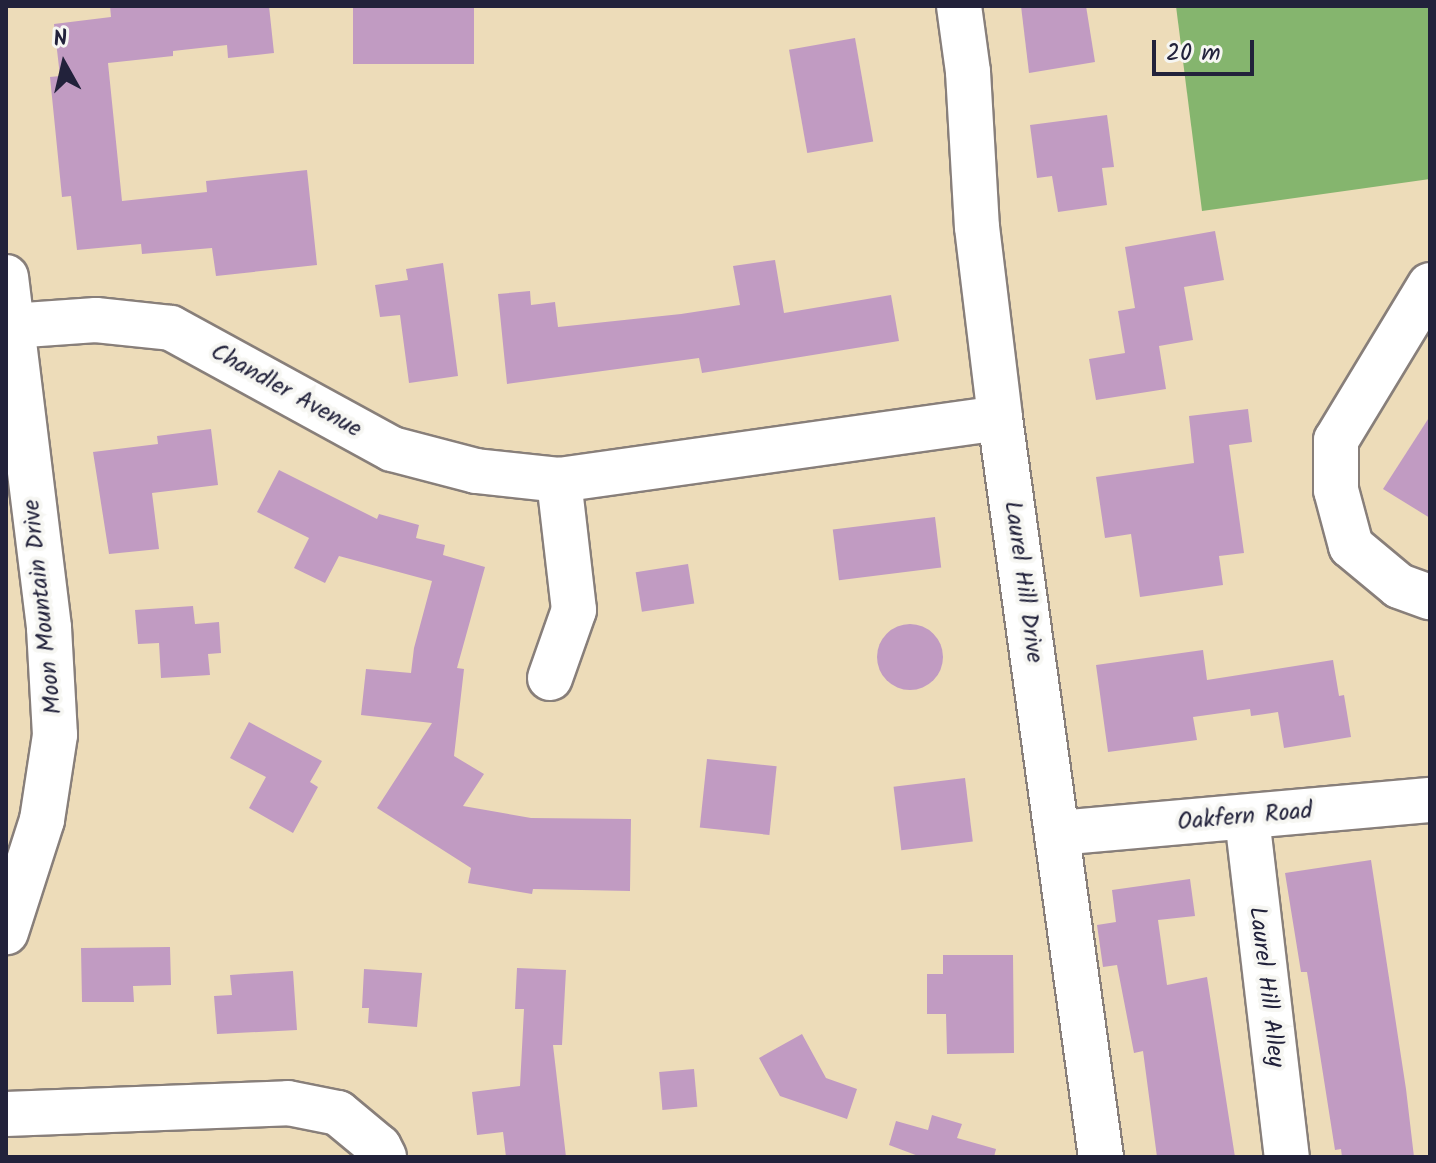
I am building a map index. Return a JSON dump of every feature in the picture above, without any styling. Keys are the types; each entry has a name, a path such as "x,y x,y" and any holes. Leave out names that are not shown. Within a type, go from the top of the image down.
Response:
{"street":[{"name":"Laurel Hill Drive","path":"959,6 968,72 977,227 1000,418 1101,1157"},
{"name":"Moon Mountain Drive","path":"6,277 49,628 55,735 42,820 6,932"},
{"path":"1430,285 1336,440 1336,490 1351,546 1399,586 1430,597"},
{"name":"Chandler Avenue","path":"11,326 96,320 171,328 392,449 476,471 559,480 1000,418"},
{"path":"550,678 574,610 559,480"},
{"name":"Oakfern Road","path":"1059,833 1430,800"},
{"name":"Laurel Hill Alley","path":"1247,818 1287,1157"},
{"path":"6,1114 288,1103 338,1113 379,1147 384,1157"}],"green space":[{"path":"1176,6 1430,6 1430,179 1202,211"}],"building":[{"path":"110,6 269,6 274,53 228,58 227,45 173,51 173,56 108,63 122,201 207,192 206,181 307,170 317,265 216,276 212,248 142,254 141,244 77,250 71,196 62,197 50,77 60,76 54,24 111,17"},
{"path":"353,6 474,6 474,64 353,64"},
{"path":"1021,6 1086,6 1095,62 1029,73"},
{"path":"855,38 873,141 807,153 789,50"},
{"path":"1107,115 1114,167 1102,168 1107,205 1058,212 1052,176 1037,178 1030,125"},
{"path":"1215,231 1224,280 1184,287 1193,340 1159,346 1166,389 1096,400 1089,359 1125,353 1118,311 1135,308 1125,247"},
{"path":"775,260 784,313 891,295 899,341 702,373 699,358 507,384 498,294 530,291 531,305 555,302 558,327 681,314 740,305 733,266"},
{"path":"443,263 458,376 409,383 400,315 380,317 375,285 408,280 406,269"},
{"path":"1248,409 1252,442 1229,445 1244,553 1219,556 1223,585 1140,597 1131,534 1105,538 1096,477 1194,463 1189,416"},
{"path":"1430,416 1430,518 1383,489"},
{"path":"211,429 218,485 152,493 159,549 109,554 93,452 158,444 157,436"},
{"path":"279,470 377,519 379,514 419,525 416,538 445,545 443,555 485,567 457,668 464,669 454,756 484,774 463,806 531,818 631,819 630,891 533,889 532,894 468,883 471,868 377,808 432,723 361,715 366,669 411,673 414,648 432,581 339,556 325,583 294,568 309,538 257,512"},
{"path":"935,517 941,568 839,580 833,530"},
{"path":"688,564 694,604 642,612 636,572"},
{"path":"193,606 195,624 219,622 221,653 208,654 210,675 161,678 159,643 138,644 135,610"},
{"path":"910,624 923,627 933,634 940,644 943,657 940,670 933,680 923,687 910,690 897,687 887,680 880,670 877,657 880,644 887,634 897,627"},
{"path":"1203,650 1207,680 1333,660 1339,696 1344,695 1351,737 1284,748 1278,712 1251,716 1250,709 1193,717 1197,740 1108,752 1096,665"},
{"path":"249,722 322,761 310,782 318,787 293,833 249,808 266,777 230,758"},
{"path":"707,759 777,766 769,835 700,828"},
{"path":"965,778 973,842 901,850 894,787"},
{"path":"1371,860 1414,1157 1342,1157 1341,1149 1335,1150 1307,972 1301,972 1285,873"},
{"path":"1190,879 1195,916 1158,920 1167,985 1207,977 1235,1157 1157,1157 1143,1051 1134,1053 1117,965 1103,967 1097,925 1116,922 1112,890"},
{"path":"170,947 171,985 133,986 134,1002 82,1002 81,948"},
{"path":"943,955 1013,955 1014,1053 947,1054 946,1014 927,1014 927,974 943,974"},
{"path":"517,968 566,970 562,1045 553,1045 566,1157 506,1157 503,1132 477,1135 472,1092 520,1086 524,1009 515,1009"},
{"path":"364,969 422,973 417,1027 368,1023 369,1008 362,1008"},
{"path":"293,971 297,1030 217,1034 214,996 232,995 230,975"},
{"path":"802,1034 826,1078 857,1089 847,1119 780,1096 759,1058"},
{"path":"694,1069 697,1107 662,1110 659,1072"},
{"path":"932,1115 962,1124 957,1138 996,1149 994,1157 921,1157 889,1145 896,1121 928,1130"}]}
